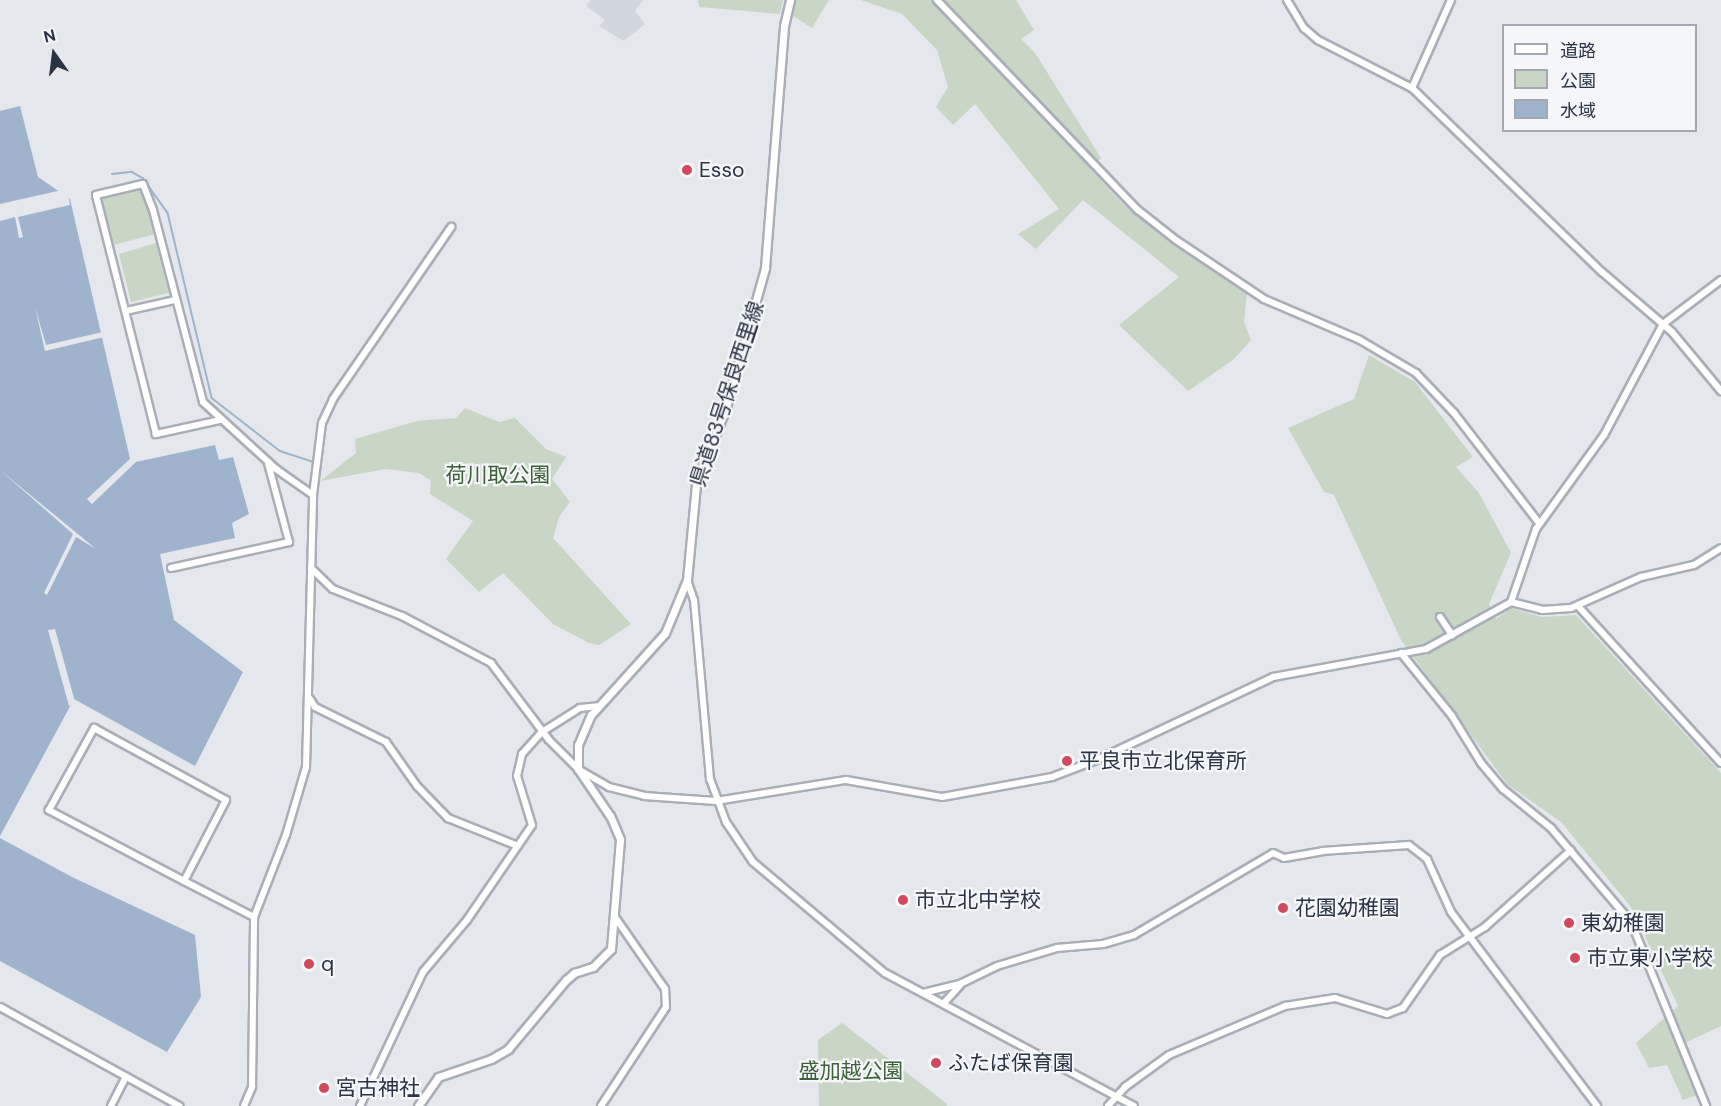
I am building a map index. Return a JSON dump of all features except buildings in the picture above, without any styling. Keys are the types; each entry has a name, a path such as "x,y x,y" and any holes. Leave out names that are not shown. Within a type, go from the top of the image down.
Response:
{"main road":[{"name":"県道83号保良西里線","path":"578,769 581,734 598,706 657,645 687,580 696,484 726,407 765,268 783,34 790,0"},
{"path":"418,1106 438,1077 491,1059 508,1049 566,980 605,958 611,949 620,839 610,816 578,769"}],"street":[{"path":"937,0 1138,210 1176,240 1264,299 1360,340 1416,373 1454,413 1500,477 1539,523"},
{"path":"1287,0 1304,28 1318,40 1412,88 1602,272 1663,324 1721,391"},
{"path":"1412,88 1451,0"},
{"path":"220,420 156,434 96,195 143,184 153,210 203,402 268,463 313,495"},
{"path":"244,1106 252,1087 255,917 302,785 309,699 313,495 326,412 451,227"},
{"path":"1511,602 1522,562 1539,523 1605,435 1663,324 1721,280"},
{"path":"126,310 175,300"},
{"path":"171,568 289,542 268,463"},
{"path":"311,568 339,592 402,616 491,663 542,732 578,769 609,787 644,796 716,801 846,780 942,797 1052,777 1099,759 1273,677 1426,649 1511,602 1558,611 1578,606 1641,577 1694,566 1721,548"},
{"path":"687,580 697,625 706,759 716,801 733,834 753,862 875,965 922,993 1134,1106"},
{"path":"1578,606 1721,763"},
{"path":"1440,617 1452,634"},
{"path":"1401,653 1452,716 1487,771 1571,850 1613,897 1638,933 1706,1106"},
{"path":"309,699 315,707 386,742 417,786 448,818 518,846"},
{"path":"360,1106 423,972 466,920 532,825 521,794 519,761 542,732 579,708 598,706"},
{"path":"184,881 226,800 94,728 49,810 184,881 255,917"},
{"path":"922,993 960,984 997,966 1057,948 1103,944 1134,935 1273,853 1284,858 1322,850 1409,845 1426,859 1451,912 1597,1106"},
{"path":"1108,1106 1116,1095 1169,1055 1286,1006 1335,998 1380,1012 1398,1011 1409,1002 1440,955 1472,937 1571,850"},
{"path":"601,1106 666,1007 664,989 615,917"},
{"path":"944,1004 960,984"},
{"path":"0,1006 180,1106"},
{"path":"111,1106 126,1077"}],"shaded area":[{"path":"591,0 643,0 635,11 645,24 624,41 599,26 605,20 586,6"}],"green space":[{"path":"698,0 783,0 780,14 699,7"},
{"path":"795,0 829,0 812,28 793,16"},
{"path":"861,0 1016,0 1034,30 1021,39 1035,53 1101,158 1090,169 1128,209 1247,293 1244,322 1251,340 1233,360 1188,391 1119,325 1179,277 1083,200 1036,249 1018,234 1059,209 975,104 953,125 936,107 948,87 937,50 902,14"},
{"path":"142,186 155,234 114,245 101,197"},
{"path":"156,243 169,293 131,302 119,254"},
{"path":"1369,355 1415,382 1473,457 1456,467 1479,493 1511,553 1489,604 1496,619 1511,608 1542,617 1576,615 1721,773 1721,1026 1678,1046 1698,1095 1683,1100 1667,1065 1649,1068 1636,1043 1678,1006 1631,907 1561,822 1507,784 1401,640 1334,495 1324,492 1288,428 1354,399"},
{"name":"荷川取公園","path":"465,408 499,422 515,418 546,449 566,457 552,479 570,502 559,517 553,538 631,624 599,645 589,643 553,624 503,573 479,592 446,559 473,521 430,494 431,481 419,473 386,469 320,481 356,453 355,439 417,421 456,418"},
{"name":"盛加越公園","path":"842,1023 947,1106 819,1106 818,1040"}],"water":[{"path":"20,106 38,177 70,199 131,463 215,445 219,460 233,457 249,514 232,523 235,538 160,554 174,620 243,672 195,766 74,699 0,836 0,111"},
{"path":"0,838 72,877 195,935 201,997 167,1052 0,961"}],"pier":[{"path":"62,190 68,194 70,205 18,217 23,237 19,238 15,217 0,221 0,204"},
{"path":"35,307 46,345 103,332 104,337 45,351"},
{"path":"132,457 138,460 92,504 87,499"},
{"path":"0,470 96,549 76,537 47,595 44,593 73,534"},
{"path":"55,629 75,702 69,706 48,630"}],"waterway":[{"path":"112,174 132,172 143,178 168,213 212,398 280,451 311,461"}],"place":[{"name":"Esso","path":"687,170"},
{"name":"平良市立北保育所","path":"1067,761"},
{"name":"市立北中学校","path":"903,900"},
{"name":"花園幼稚園","path":"1283,908"},
{"name":"東幼稚園","path":"1569,923"},
{"name":"市立東小学校","path":"1575,958"},
{"name":"q","path":"309,964"},
{"name":"ふたば保育園","path":"936,1063"},
{"name":"宮古神社","path":"324,1088"}]}
